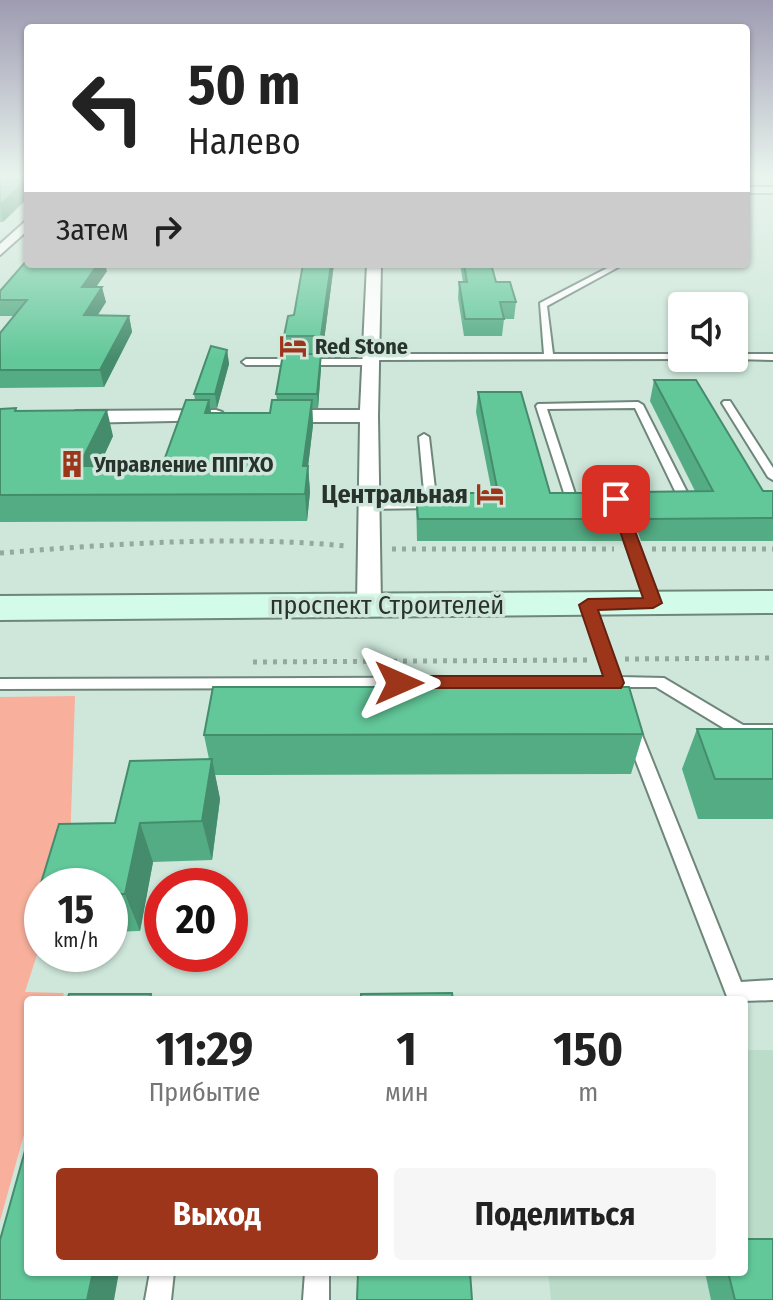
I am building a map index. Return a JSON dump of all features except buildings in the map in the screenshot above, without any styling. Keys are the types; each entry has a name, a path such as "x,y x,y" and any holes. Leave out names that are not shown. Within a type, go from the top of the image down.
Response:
{"street":[{"path":"369,605 369,416 374,268"},
{"path":"62,417 231,416"},
{"path":"261,416 369,416"},
{"name":"проспект Строителей","path":"0,608 773,602"}],"lane":[{"path":"549,357 543,305 612,268"},
{"path":"246,362 668,357"},
{"path":"748,357 773,357"},
{"path":"727,403 773,477"},
{"path":"638,405 683,496 616,499 570,497 541,406 638,405"},
{"path":"370,507 431,506 424,437"},
{"path":"616,499 653,603"},
{"path":"588,605 614,683 735,992 773,990"},
{"path":"0,684 659,682 740,731 773,731"},
{"path":"158,1300 161,1276"},
{"path":"316,1300 317,1276"}],"path":[{"path":"239,663 773,658"}],"shaded area":[{"path":"75,696 70,848 55,868 24,868 24,972 31,972 25,992 64,993 63,996 24,996 24,1134 0,1221 0,697"},
{"path":"748,1050 773,1050 773,1300 551,1300 548,1276 748,1276"}],"place":[{"name":"Red Stone","path":"293,346"},
{"name":"Управление ППГХО","path":"72,464"},
{"name":"Центральная","path":"490,494"}],"route":[{"path":"399,683 614,683 588,605 653,603 616,499"}]}
